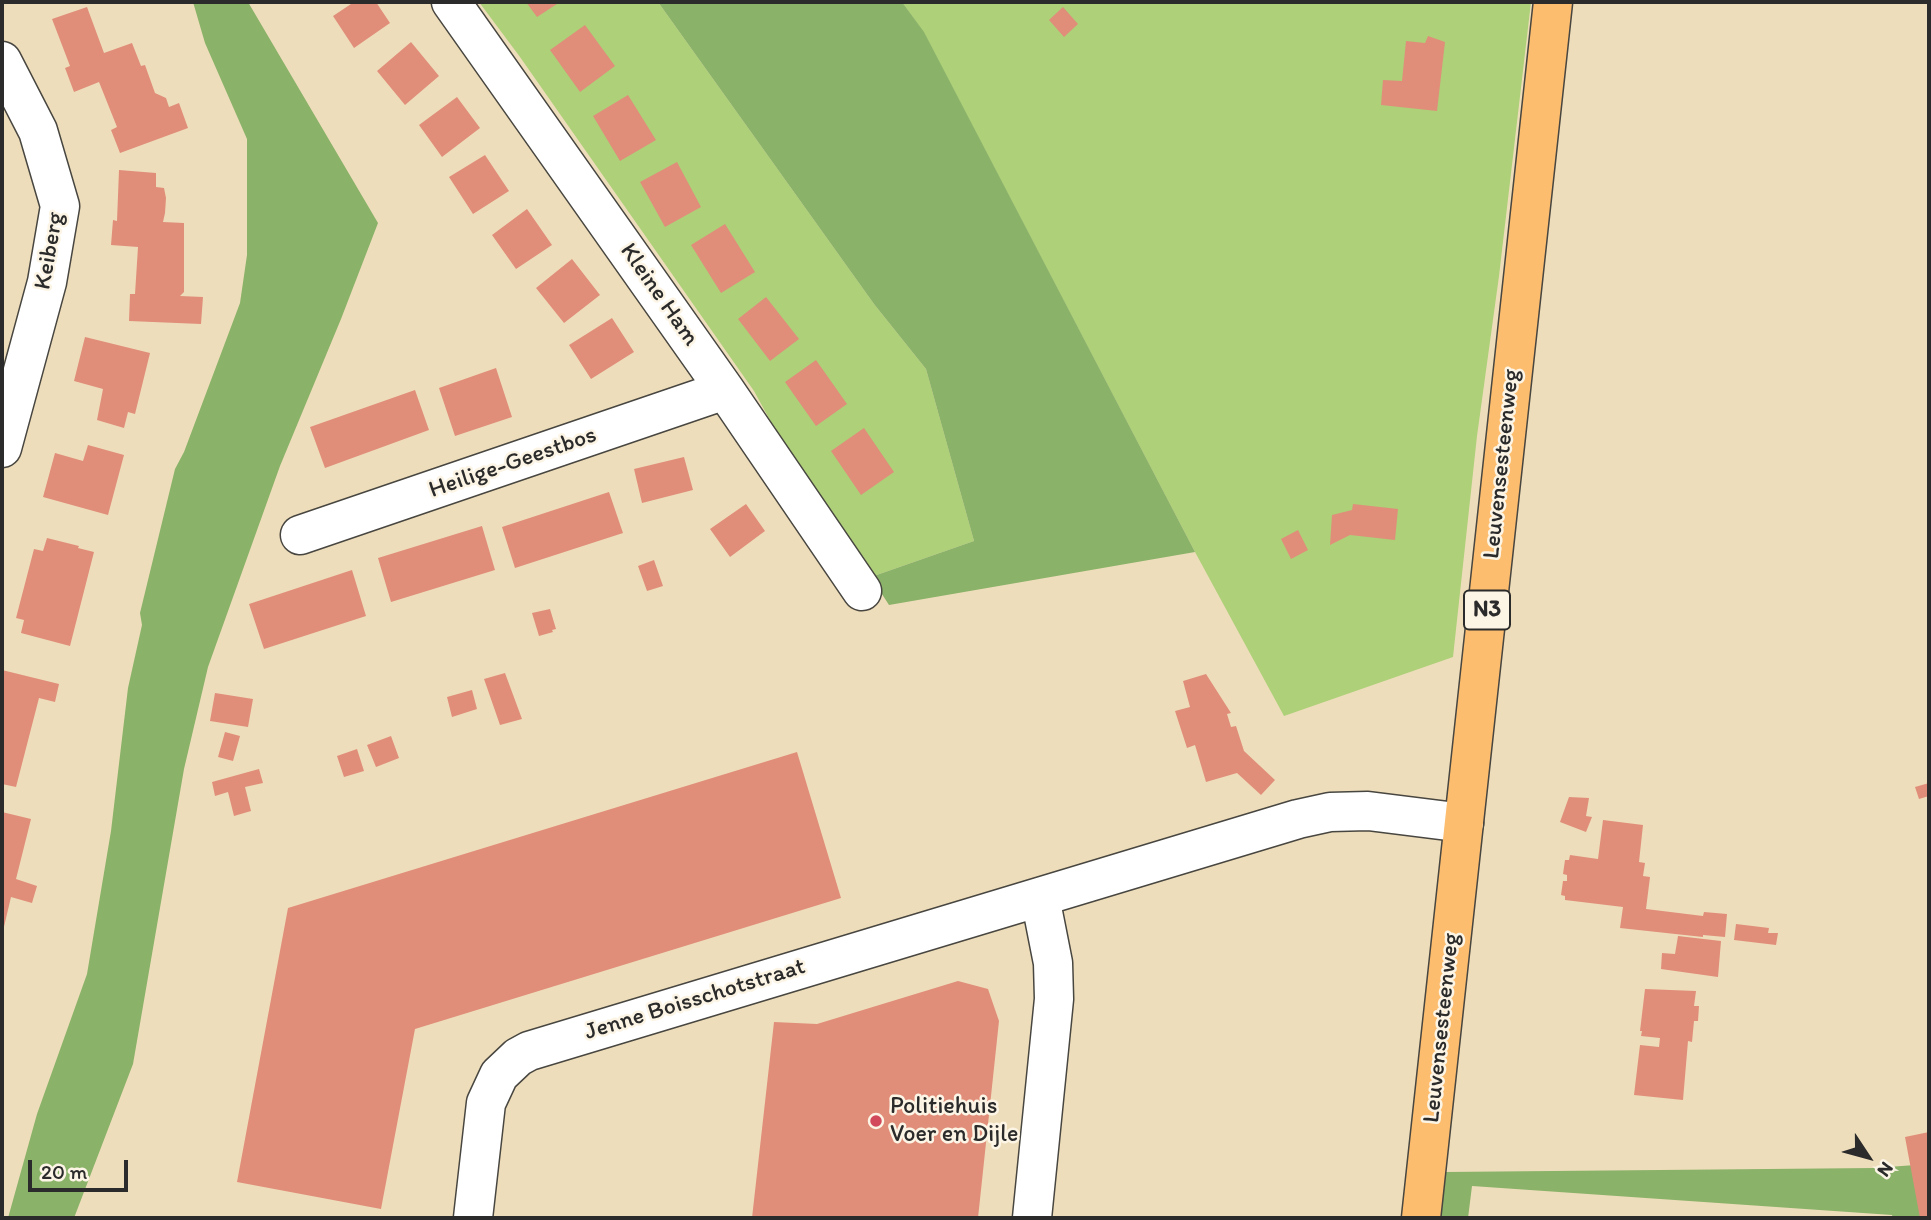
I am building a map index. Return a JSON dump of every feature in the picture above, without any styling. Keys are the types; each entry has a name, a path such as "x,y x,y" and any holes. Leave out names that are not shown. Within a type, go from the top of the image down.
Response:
{"main road":[{"name":"Leuvensesteenweg","path":"1421,1218 1553,2"}],"street":[{"name":"Kleine Ham","path":"451,2 725,390 862,591"},
{"name":"Keiberg","path":"2,61 38,131 60,206 47,282 2,447"},
{"name":"Heilige-Geestbos","path":"300,536 725,390"},
{"name":"Jenne Boisschotstraat","path":"473,1218 486,1103 499,1075 518,1057 529,1051 1298,819 1330,812 1368,811 1464,823"},
{"path":"1032,1218 1054,999 1053,964 1040,897"}],"green space":[{"path":"193,2 248,2 378,223 280,466 208,667 184,769 133,1064 74,1218 8,1218 37,1114 87,974 111,831 128,688 142,625 140,613 175,469 184,452 240,303 247,255 247,139 205,43"},
{"path":"479,2 658,2 874,304 926,369 974,541 871,577 794,464 754,391"},
{"path":"658,2 902,2 924,32 1195,552 889,605 871,577 974,541 926,369 874,304"},
{"path":"902,2 1531,2 1477,436 1453,657 1284,716 1195,552 924,33"},
{"path":"1929,1164 1929,1218 1893,1218 1892,1215 1472,1186 1468,1218 1440,1218 1445,1172 1874,1168"}],"building":[{"path":"354,2 376,2 390,23 354,48 333,16"},
{"path":"526,2 560,2 537,17"},
{"path":"87,7 104,53 132,43 141,66 145,65 155,93 166,98 169,107 179,103 188,128 120,153 111,130 117,127 99,82 74,92 65,68 70,66 52,19"},
{"path":"1063,7 1078,24 1064,37 1049,20"},
{"path":"585,25 615,66 580,92 550,50"},
{"path":"1428,36 1445,42 1437,111 1381,105 1383,80 1402,81 1406,41 1425,43"},
{"path":"411,42 439,76 405,105 377,71"},
{"path":"628,95 656,140 620,161 593,116"},
{"path":"457,97 480,128 442,157 419,125"},
{"path":"485,155 509,191 473,214 449,177"},
{"path":"677,162 701,207 665,227 640,182"},
{"path":"119,170 156,173 156,187 164,188 166,198 163,222 184,223 184,292 180,296 203,297 201,324 129,321 130,294 135,294 138,247 111,245 113,220 117,221"},
{"path":"527,209 552,245 516,269 492,235"},
{"path":"725,224 755,272 721,293 691,245"},
{"path":"572,259 600,295 564,323 536,288"},
{"path":"766,297 799,339 770,361 738,319"},
{"path":"612,318 634,352 591,379 569,345"},
{"path":"85,337 150,353 135,414 128,412 124,428 97,420 103,389 74,381"},
{"path":"816,360 847,404 816,426 785,382"},
{"path":"496,368 512,417 455,436 439,388"},
{"path":"415,390 429,430 325,468 310,427"},
{"path":"864,428 894,472 861,495 831,451"},
{"path":"88,445 124,455 108,515 43,497 55,453 83,461"},
{"path":"684,457 693,490 642,503 634,469"},
{"path":"609,492 623,533 515,568 502,527"},
{"path":"746,504 765,531 730,557 710,529"},
{"path":"1353,504 1398,509 1395,540 1350,535 1330,545 1332,515 1352,510"},
{"path":"482,526 495,570 391,602 378,558"},
{"path":"1298,530 1308,550 1291,559 1281,539"},
{"path":"47,538 94,552 70,646 21,633 24,620 16,618 34,549 43,551"},
{"path":"654,560 663,586 647,591 638,566"},
{"path":"352,570 366,616 264,649 249,604"},
{"path":"550,609 556,629 539,636 532,613"},
{"path":"2,670 59,684 55,702 39,698 16,787 2,784"},
{"path":"505,673 522,719 500,725 484,679"},
{"path":"1206,674 1231,713 1227,714 1231,727 1236,726 1244,751 1275,780 1261,795 1237,773 1206,782 1195,745 1187,748 1175,711 1190,707 1183,681"},
{"path":"472,690 477,709 452,717 447,697"},
{"path":"215,693 253,699 248,727 210,721"},
{"path":"225,732 240,736 233,761 218,757"},
{"path":"391,736 399,758 376,767 367,745"},
{"path":"357,749 364,771 344,777 337,756"},
{"path":"797,752 841,898 415,1029 381,1209 237,1182 288,908"},
{"path":"259,769 263,783 245,787 251,811 234,816 228,792 215,796 212,782"},
{"path":"1929,783 1929,796 1919,799 1915,787"},
{"path":"1569,797 1589,798 1586,816 1592,817 1586,832 1560,822"},
{"path":"2,812 31,819 16,879 37,886 32,903 11,897 3,931"},
{"path":"1603,820 1643,825 1639,862 1645,863 1643,876 1650,877 1646,909 1703,916 1704,912 1727,914 1725,937 1620,928 1623,907 1565,900 1565,896 1561,895 1563,881 1567,881 1567,875 1563,874 1565,860 1569,860 1570,855 1598,859"},
{"path":"1736,924 1769,928 1768,933 1778,933 1776,945 1734,940"},
{"path":"1678,936 1721,941 1718,977 1661,969 1662,953 1675,954"},
{"name":"Politiehuis Voer en Dijle","path":"958,981 988,989 999,1021 978,1218 752,1218 774,1022 817,1024"},
{"path":"1645,989 1696,991 1694,1006 1699,1006 1698,1021 1694,1021 1692,1042 1688,1041 1683,1100 1634,1095 1640,1045 1659,1047 1660,1038 1641,1036"},
{"path":"1929,1132 1929,1218 1920,1218 1905,1137"}],"place":[{"name":"Politiehuis Voer en Dijle","path":"876,1121"}]}
